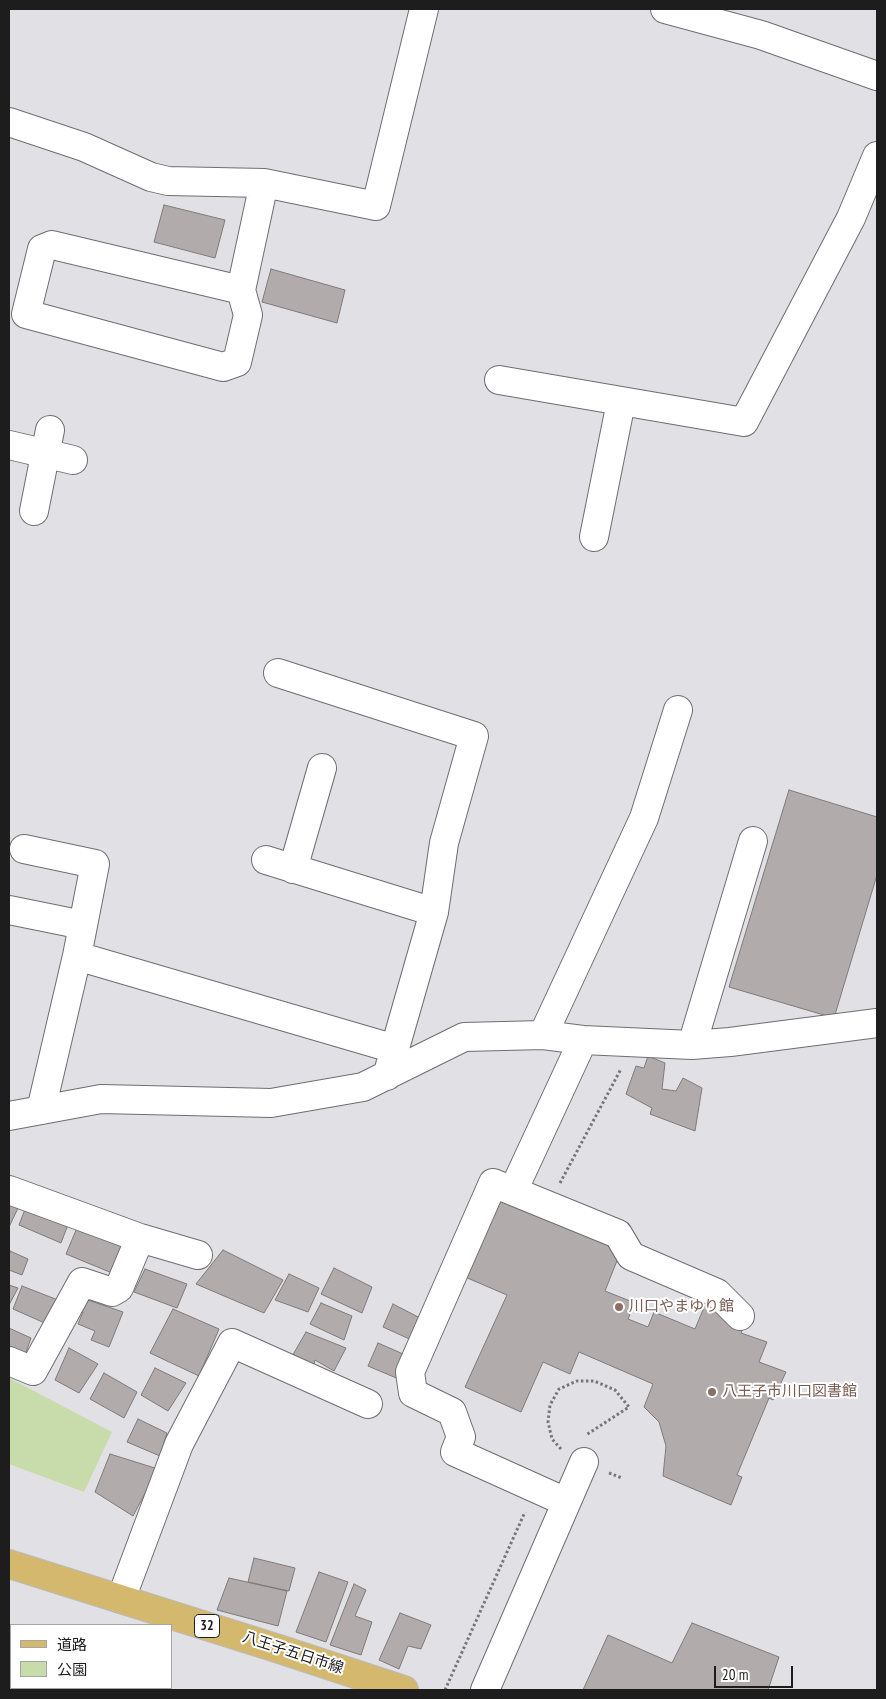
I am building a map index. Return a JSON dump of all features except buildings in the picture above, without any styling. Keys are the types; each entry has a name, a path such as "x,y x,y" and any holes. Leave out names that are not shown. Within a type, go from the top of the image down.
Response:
{"main road":[{"name":"八王子五日市線","path":"9,1564 404,1690"}],"street":[{"path":"9,122 84,147 150,177 168,181 264,182 376,206 424,9"},
{"path":"665,9 761,35 877,76"},
{"path":"499,380 744,422 851,218 877,156"},
{"path":"241,290 52,245 42,249 26,314 222,366 236,362 248,315 241,290 264,182"},
{"path":"594,537 621,402"},
{"path":"9,445 48,442 73,460"},
{"path":"34,511 48,442"},
{"path":"278,673 474,736 444,843 434,912 387,1076"},
{"path":"543,1035 644,818 678,710"},
{"path":"292,869 322,768"},
{"path":"24,849 95,864 77,956 41,1110"},
{"path":"692,1044 740,854"},
{"path":"266,860 434,912"},
{"path":"9,910 83,925"},
{"path":"77,956 395,1049"},
{"path":"9,1116 101,1099 270,1103 364,1087 464,1037 543,1035 583,1040 692,1044 730,1042 877,1023"},
{"path":"512,1191 583,1040"},
{"path":"566,1502 455,1452 461,1437 452,1412 413,1393 410,1372 493,1184 618,1234 631,1256 717,1293 740,1316"},
{"path":"9,1190 140,1238 198,1255"},
{"path":"9,1361 33,1372 82,1282 112,1292 119,1288 140,1238"},
{"path":"121,1599 178,1444 232,1343 368,1404"},
{"path":"485,1690 566,1502 581,1451"}],"path":[{"path":"548,1205 635,1043"},
{"path":"445,1690 543,1472 562,1450 552,1439 548,1422 550,1405 559,1389 577,1381 594,1382 615,1390 629,1408 581,1451"}],"green space":[{"path":"9,1378 112,1432 84,1492 9,1464"}],"place":[{"name":"川口やまゆり館","path":"619,1307"},
{"name":"八王子市川口図書館","path":"712,1392"}]}
